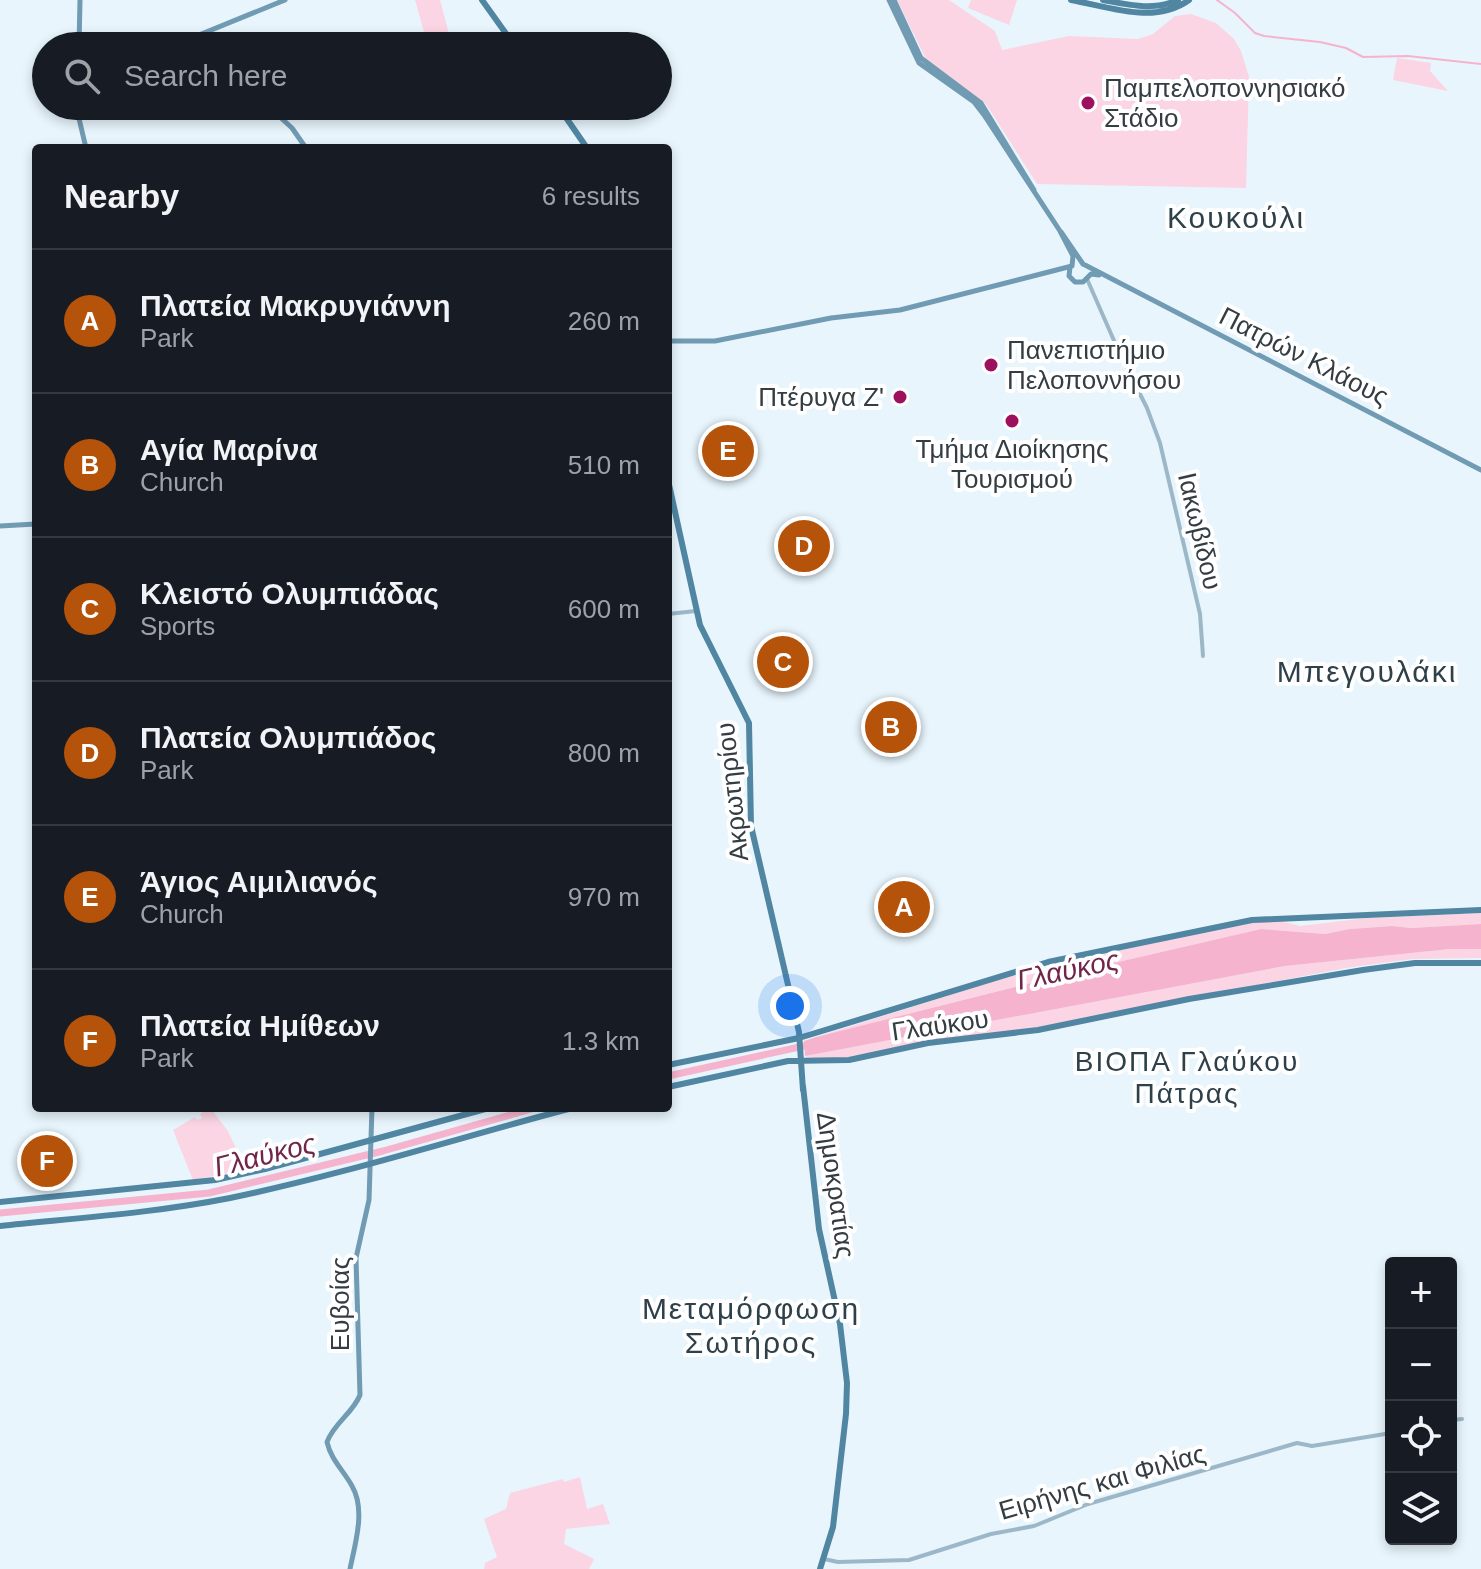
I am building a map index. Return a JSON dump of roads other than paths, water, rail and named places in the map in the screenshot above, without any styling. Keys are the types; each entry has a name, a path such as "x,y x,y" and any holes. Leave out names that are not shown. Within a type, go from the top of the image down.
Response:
{"main road":[{"path":"79,32 80,0"},
{"path":"206,32 285,0"},
{"path":"482,0 505,32"},
{"path":"891,0 921,58 982,105 1088,276"},
{"path":"1071,0 1149,14 1171,10 1189,0"},
{"path":"1103,0 1147,7 1178,0"},
{"path":"79,120 85,144"},
{"path":"283,120 303,144"},
{"path":"568,120 584,144"},
{"path":"1060,231 1073,256 1070,278"},
{"path":"672,341 700,342 831,318 905,309 1084,265"},
{"name":"Πατρών Κλάους","path":"1084,265 1481,470"},
{"path":"1054,270 1079,283 1096,274 1108,278"},
{"name":"Ακρωτηρίου","path":"672,499 696,611 706,640 748,719 751,829 794,1015 800,1058"},
{"path":"0,526 32,524"},
{"path":"672,1064 798,1040 1026,968 1262,918 1481,910"},
{"name":"Γλαύκου","path":"672,1086 800,1058 855,1059 928,1043 1038,1030 1189,999 1349,972 1415,963 1481,963"},
{"name":"Δημοκρατίας","path":"800,1058 819,1229 840,1324 847,1379 833,1527 820,1569"},
{"name":"Ευβοίας","path":"350,1569 359,1521 356,1496 327,1442 335,1426 357,1404 360,1395 356,1258 368,1212 372,1112"},
{"path":"0,1202 208,1181 373,1142 475,1112"},
{"path":"0,1226 202,1203 277,1187 557,1112"}],"street":[{"path":"1088,276 1091,293"},
{"path":"1079,283 1091,293"},
{"name":"Ιακωβίδου","path":"1091,293 1150,416 1163,452 1177,523 1199,607 1203,656"},
{"path":"672,614 696,611"},
{"path":"1457,1419 1462,1419"},
{"name":"Ειρήνης και Φιλίας","path":"824,1559 838,1562 909,1560 991,1534 1034,1526 1088,1504 1287,1446 1299,1443 1312,1446 1385,1434"}],"waterway":[{"path":"1217,0 1255,33 1264,36 1320,42 1346,48 1363,57 1408,56 1481,64"},
{"name":"Γλαύκος","path":"672,1075 813,1044"},
{"name":"Γλαύκος","path":"0,1213 209,1193 383,1151 521,1112"}],"place":[{"name":"Παμπελοποννησιακό Στάδιο","path":"1088,103"},
{"name":"Πανεπιστήμιο Πελοποννήσου","path":"991,365"},
{"name":"Πτέρυγα Ζ'","path":"900,397"},
{"name":"Τμήμα Διοίκησης Τουρισμού","path":"1012,421"},
{"name":"Άγιος Αιμιλιανός","path":"728,451"},
{"name":"Πλατεία Ολυμπιάδος","path":"804,546"},
{"name":"Κλειστό Ολυμπιάδας","path":"783,662"},
{"name":"Αγία Μαρίνα","path":"891,727"},
{"name":"Πλατεία Μακρυγιάννη","path":"904,907"},
{"name":"Πλατεία Ημίθεων","path":"47,1161"}],"district":[{"name":"Κουκούλι","path":"1236,217"},
{"name":"Μπεγουλάκι","path":"1367,671"},
{"name":"ΒΙΟΠΑ Γλαύκου Πάτρας","path":"1187,1077"},
{"name":"Μεταμόρφωση Σωτήρος","path":"751,1325"}]}
